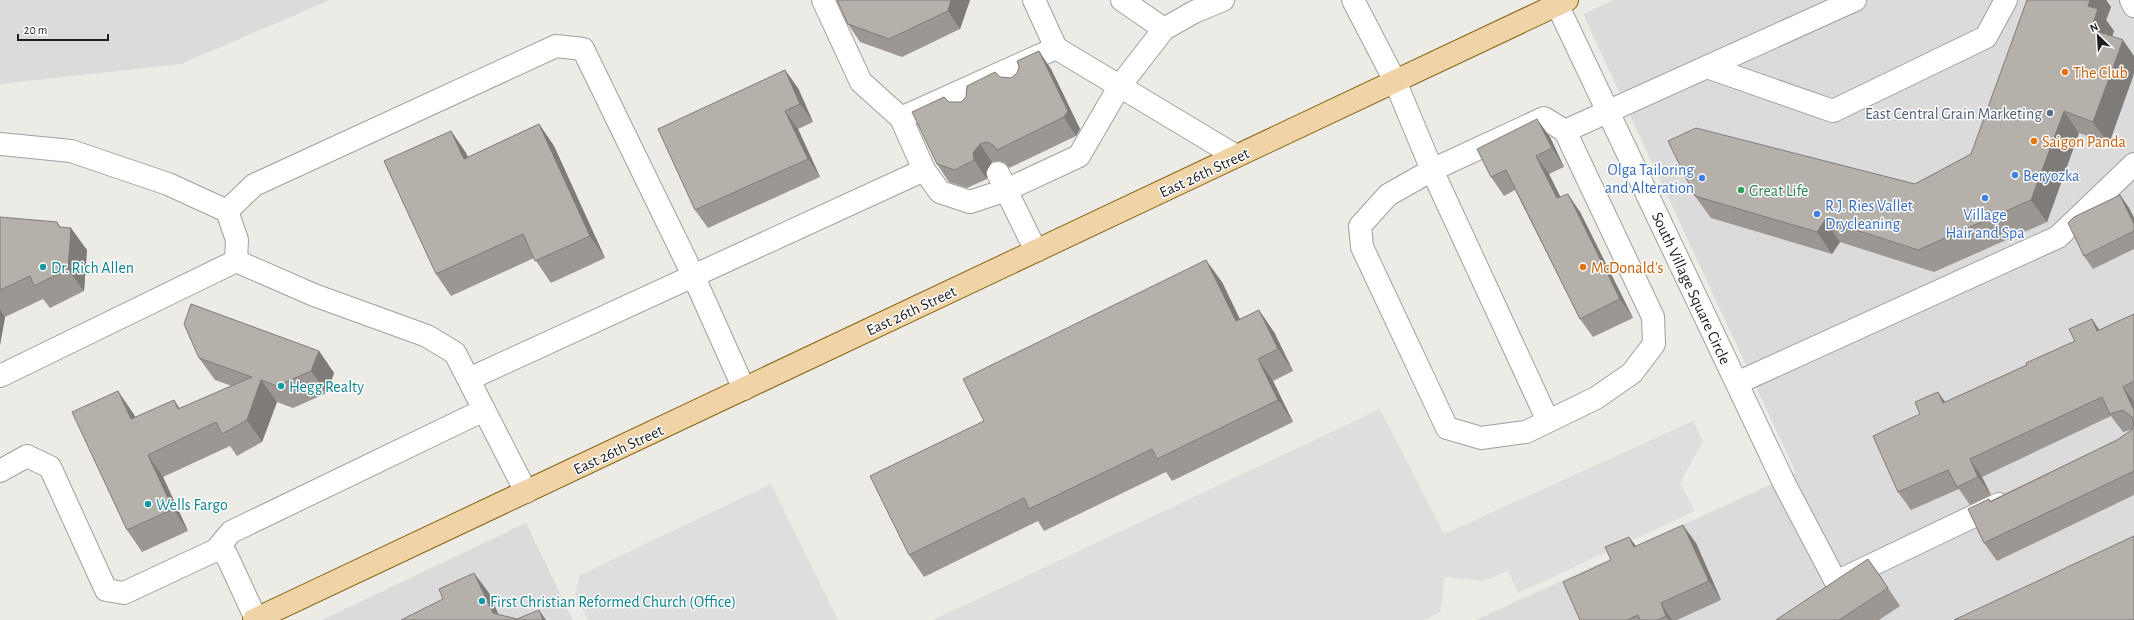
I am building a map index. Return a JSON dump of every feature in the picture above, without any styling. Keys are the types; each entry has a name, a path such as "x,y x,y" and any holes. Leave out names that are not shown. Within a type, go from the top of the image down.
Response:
{"main road":[{"name":"East 26th Street","path":"255,620 1395,82 1560,2"}],"street":[{"path":"823,0 861,82 901,118 924,170 940,192 970,202 1002,182 1054,157 1079,156 1119,87 1164,29 1194,12 1223,0"},
{"path":"1034,0 1056,48 1236,156"},
{"path":"1122,0 1164,29"},
{"path":"1353,0 1395,82 1432,170 1548,421"},
{"path":"1565,131 1855,0"},
{"path":"1707,67 1833,111 1986,37 2006,0"},
{"path":"2131,0 2134,6"},
{"name":"South Village Square Circle","path":"1560,2 1608,112 1786,485 1836,582"},
{"path":"227,211 254,185 556,46 584,49 693,275 744,389"},
{"path":"901,118 963,101 1015,77 1056,48"},
{"path":"1544,118 1565,131 1653,317 1654,344 1632,373 1596,398 1526,432 1481,438 1447,428 1362,247 1360,226 1388,195 1432,170 1544,118"},
{"path":"0,144 71,150 168,184 227,211 237,240 236,260"},
{"path":"1737,383 2058,237 2134,164"},
{"path":"468,379 924,170"},
{"path":"1002,182 1036,251"},
{"path":"0,376 236,260"},
{"path":"236,260 314,295 427,336 455,353 526,492"},
{"path":"0,471 27,456 50,467 106,590 124,593 216,550 231,532 484,410"},
{"path":"1818,596 1836,582 2015,496"},
{"path":"216,550 226,554 255,620"}],"shaded area":[{"path":"0,0 330,0 181,64 0,84"},
{"path":"1614,0 2134,0 2134,620 1476,620 1796,473 1583,14"},
{"path":"1380,409 1444,534 1693,421 1703,441 1680,483 1695,511 1518,593 1508,571 1484,581 1445,577 1440,612 1424,620 933,620"},
{"path":"771,484 838,620 588,620 575,594 580,575"},
{"path":"526,523 573,620 322,620"}],"building":[{"path":"837,0 951,0 948,11 889,39 848,24"},
{"path":"2027,0 2090,0 2088,6 2098,9 2091,29 2123,40 2093,122 2064,111 2031,200 1918,250 1825,220 1817,232 1695,196 1668,141 1696,128 1915,184 1971,154"},
{"path":"1039,51 1068,111 1064,117 997,150 993,145 987,142 980,144 973,153 974,160 955,170 937,164 912,112 944,97 949,102 961,102 966,97 967,86 995,72 1000,77 1011,78 1017,73 1019,67 1017,61"},
{"path":"785,70 800,104 785,111 808,159 695,210 658,129"},
{"name":"McDonald's","path":"1537,119 1552,148 1536,156 1557,198 1568,194 1620,299 1580,319 1506,170 1491,177 1477,149"},
{"path":"539,124 590,236 535,261 523,234 436,274 384,161 451,131 464,159"},
{"path":"2120,195 2134,224 2134,231 2084,256 2068,223 2074,217"},
{"path":"0,217 57,222 59,227 71,228 68,269 34,286 30,276 0,290"},
{"path":"1206,260 1236,321 1259,310 1278,349 1258,359 1278,400 1157,459 1152,449 1029,509 1024,498 909,555 870,476 984,421 963,379"},
{"path":"191,304 319,351 311,371 277,386 261,380 247,420 222,434 216,422 148,455 173,509 127,530 72,412 118,391 131,419 174,400 178,409 252,377 199,358 184,324"},
{"path":"2134,314 2134,381 2123,387 2134,410 2134,423 2132,417 2123,410 2110,414 2102,397 1970,459 1978,477 1957,487 1948,470 1898,492 1873,436 1920,414 1915,402 1938,392 1943,403 2027,365 2026,363 2075,341 2069,329 2092,319 2097,331"},
{"path":"2134,423 2134,471 1984,543 1968,509 1989,499 1990,502 2121,438 2132,430"},
{"path":"1683,525 1709,581 1661,603 1666,616 1658,620 1640,620 1638,615 1627,620 1580,620 1563,582 1611,560 1605,547 1629,537 1634,547"},
{"path":"2134,536 2134,620 1954,620"},
{"path":"1868,559 1888,588 1839,620 1776,620"},
{"path":"474,573 493,613 517,619 539,610 543,620 401,620 443,599 439,589"}],"place":[{"name":"The Club","path":"2065,72"},
{"name":"East Central Grain Marketing","path":"2050,113"},
{"name":"Saigon Panda","path":"2034,141"},
{"name":"Beryozka","path":"2015,175"},
{"name":"Olga Tailoring and Alteration","path":"1702,178"},
{"name":"Great Life","path":"1741,190"},
{"name":"Village Hair and Spa","path":"1985,198"},
{"name":"R.J. Ries Vallet Drycleaning","path":"1817,214"},
{"name":"Dr. Rich Allen","path":"43,267"},
{"name":"McDonald's","path":"1583,267"},
{"name":"Hegg Realty","path":"281,386"},
{"name":"Wells Fargo","path":"148,504"},
{"name":"First Christian Reformed Church (Office)","path":"482,601"}]}
